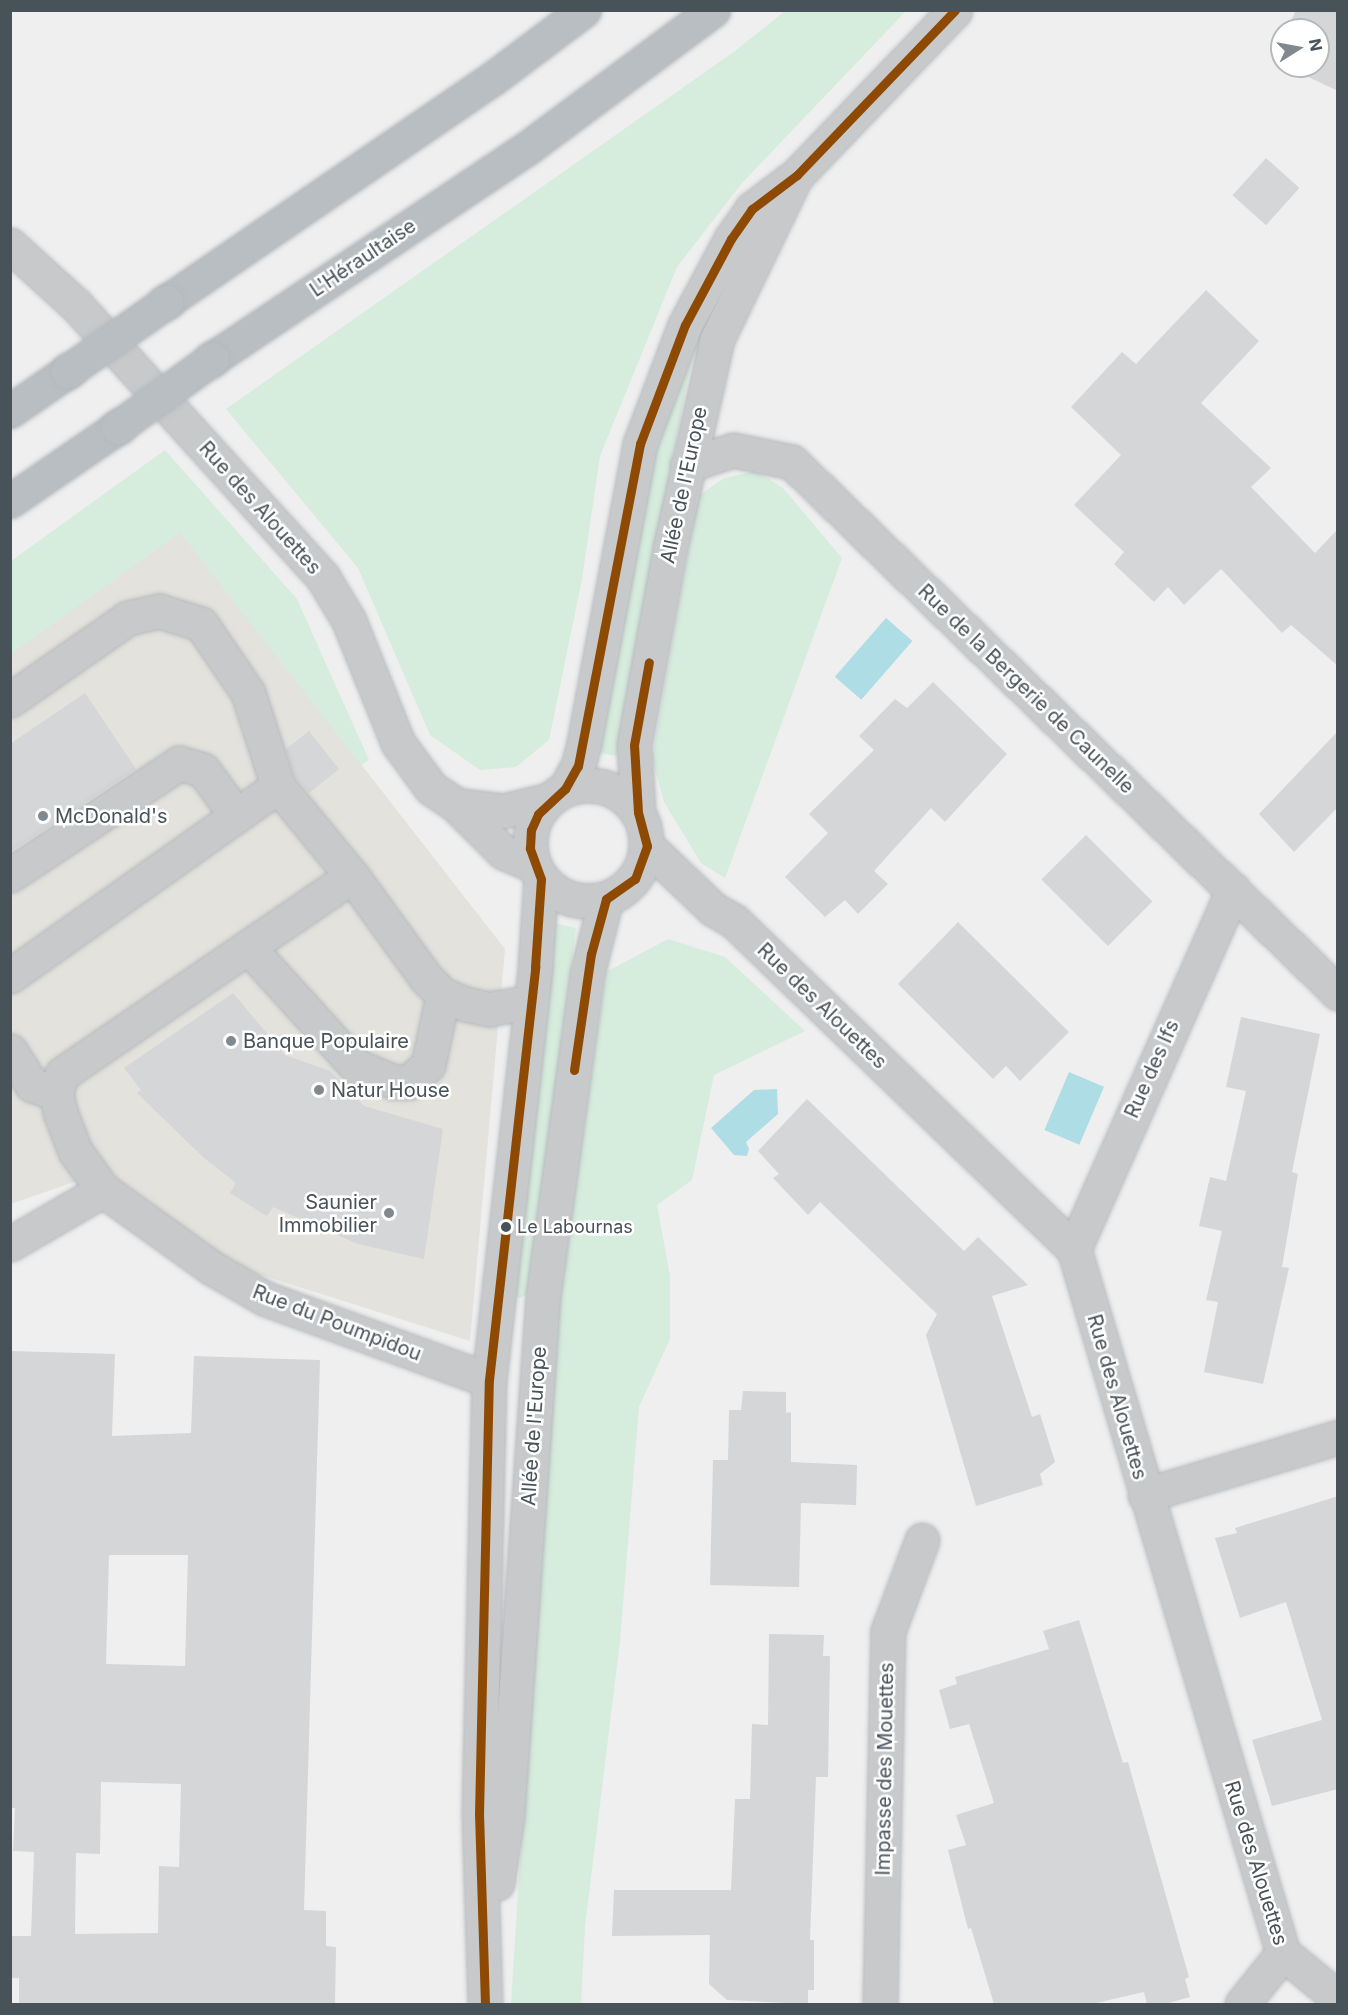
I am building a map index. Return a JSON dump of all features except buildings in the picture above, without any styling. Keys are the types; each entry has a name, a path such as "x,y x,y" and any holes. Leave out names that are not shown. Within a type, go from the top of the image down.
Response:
{"highway":[{"path":"10,411 492,79 584,10"},
{"name":"L'Héraultaise","path":"10,501 212,359 526,150 712,10"}],"street":[{"name":"Allée de l'Europe","path":"557,794 578,766 584,743 639,444 685,325 731,239 753,209 797,175 955,10"},
{"name":"Allée de l'Europe","path":"638,812 634,745 687,465 717,339 797,175"},
{"name":"Rue des Alouettes","path":"10,245 76,305 322,576 349,621 398,743 431,788 456,805 503,852 537,872"},
{"name":"Rue de la Bergerie de Caunelle","path":"687,465 733,450 792,462 1338,993"},
{"path":"10,700 128,618 159,611 177,613 201,624 210,633 242,681 278,786 352,876 443,995 489,1009 530,1002"},
{"path":"10,875 179,763 203,770 236,815"},
{"path":"585,785 606,787 624,796 638,812 647,846 635,879 606,899 588,902 570,899 537,872 531,830 557,794 585,785"},
{"path":"10,976 278,786"},
{"name":"Rue des Alouettes","path":"456,805 503,811 557,794"},
{"name":"Rue des Alouettes","path":"647,846 713,909"},
{"name":"Allée de l'Europe","path":"485,2004 486,1956 479,1814 489,1380 530,1002 537,872"},
{"path":"16,1073 32,1085 56,1093 62,1074 352,876"},
{"name":"Rue des Alouettes","path":"635,879 713,909 734,921 1074,1249 1144,1496 1283,1953 1338,1998"},
{"name":"Rue des Ifs","path":"1074,1249 1233,890"},
{"name":"Allée de l'Europe","path":"486,1956 507,1816 543,1296 587,974 606,899"},
{"path":"248,947 356,1066 394,1082 408,1082 428,1065 443,995"},
{"name":"Rue du Poumpidou","path":"56,1093 75,1151 104,1190 212,1268 266,1299 489,1380"},
{"path":"10,1244 104,1190"},
{"path":"1144,1496 1338,1437"},
{"name":"Impasse des Mouettes","path":"880,2004 888,1631 922,1540"},
{"path":"1242,2004 1283,1953"}],"shaded area":[{"path":"180,532 505,949 470,1341 239,1268 106,1171 11,1204 10,654"}],"green space":[{"path":"785,11 906,11 742,183 677,267 600,456 582,579 549,740 516,767 480,770 430,735 358,568 226,409 735,51"},
{"path":"696,336 617,756 599,753 638,515 654,452"},
{"path":"165,450 297,599 369,760 361,765 180,533 11,654 11,561"},
{"path":"756,471 783,488 842,558 725,878 701,863 664,802 652,758 698,496 724,478"},
{"path":"553,923 576,928 529,1294 519,1298 510,1292"},
{"path":"668,939 725,957 805,1031 714,1075 692,1180 657,1205 670,1276 670,1339 639,1407 620,1641 585,1927 581,2004 511,2004 551,1362 606,972"}],"water":[{"path":"886,618 912,641 861,700 835,677"},
{"path":"1069,1072 1104,1087 1079,1145 1044,1130"},
{"path":"777,1089 778,1114 746,1142 749,1149 747,1156 734,1155 711,1128 754,1090"}],"transit line":[{"path":"485,2004 479,1814 489,1380 535,967 541,879 530,848 531,830 538,814 565,789 578,766 640,444 685,325 731,239 752,209 797,175 955,10"},
{"path":"574,1070 591,954 606,899 635,879 647,846 638,812 634,745 649,662"}],"place":[{"name":"McDonald's","path":"43,816"},
{"name":"Banque Populaire","path":"231,1041"},
{"name":"Natur House","path":"319,1090"},
{"name":"Saunier Immobilier","path":"389,1213"},
{"name":"Le Labournas","path":"506,1227"}]}
